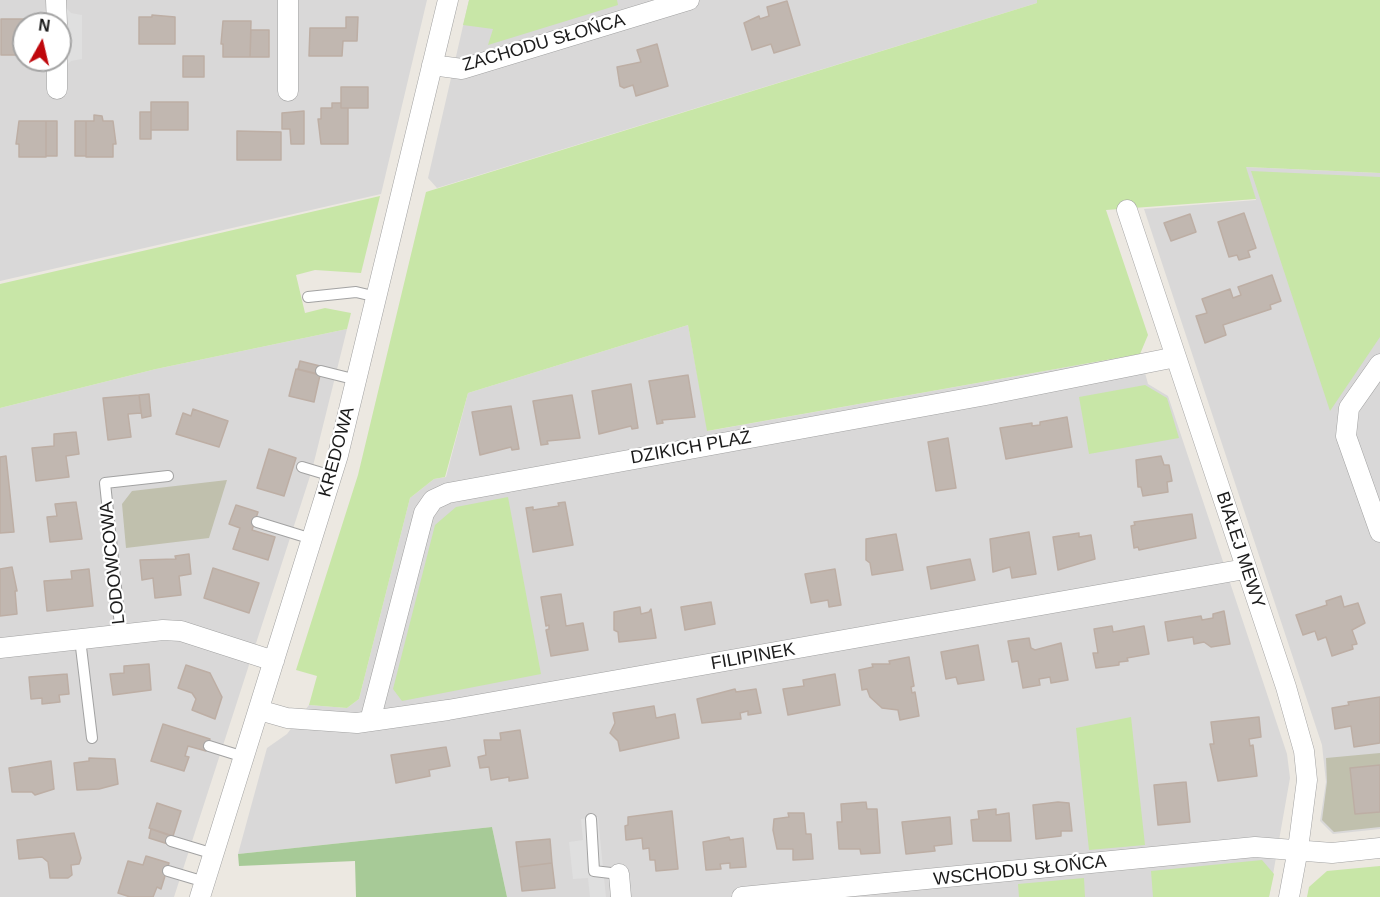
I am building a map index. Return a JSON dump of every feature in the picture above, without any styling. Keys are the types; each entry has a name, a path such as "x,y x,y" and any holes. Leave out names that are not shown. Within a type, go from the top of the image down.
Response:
{"street":[{"path":"288,0 288,91"},
{"name":"KREDOWA","path":"203,890 332,476 448,0"},
{"name":"ZACHODU SŁOŃCA","path":"432,65 462,69 689,0"},
{"path":"57,72 57,89"},
{"name":"BIAŁEJ MEWY","path":"1127,210 1286,687 1304,751 1307,780 1289,897"},
{"name":"DZIKICH PLAŻ","path":"370,721 424,513 433,500 448,493 975,397 1176,357"},
{"path":"1380,364 1349,408 1347,436 1380,532"},
{"name":"FILIPINEK","path":"259,710 287,718 357,723 588,686 1245,569"},
{"name":"LODOWCOWA","path":"0,648 181,631 274,662"},
{"name":"WSCHODU SŁOŃCA","path":"742,897 1255,847 1332,853 1380,848"},
{"path":"619,874 621,897"}],"lane":[{"path":"308,297 341,292 377,297"},
{"path":"321,371 357,380"},
{"path":"302,467 332,476"},
{"name":"LODOWCOWA","path":"121,635 105,483 168,476"},
{"path":"257,522 312,539"},
{"path":"80,639 92,738"},
{"path":"209,746 244,757"},
{"path":"591,819 594,871 619,874"},
{"path":"171,841 214,854"},
{"path":"168,871 203,890"}],"shaded area":[{"path":"0,0 427,0 381,194 0,281"},
{"path":"469,0 1037,0 1037,3 437,188 428,178"},
{"path":"72,13 82,15 82,59 72,61"},
{"path":"1245,167 1380,173 1380,829 1333,834 1320,821 1326,782 1322,745 1144,209 1256,200"},
{"path":"688,325 708,431 1140,354 1148,384 1168,396 1287,754 1290,778 1269,897 507,897 492,827 238,854 267,748 287,734 309,705 347,708 359,699 410,498 434,479 446,477 468,393"},
{"path":"347,329 312,470 174,897 0,897 0,408 156,369"},
{"path":"227,480 209,538 126,548 122,504 132,491"},
{"path":"1380,753 1380,827 1334,832 1322,820 1327,782 1326,758"},
{"path":"598,817 606,897 590,897 588,878 573,879 569,842 583,840 581,819"}],"green space":[{"path":"469,0 617,0 618,5 488,45 493,29 463,25"},
{"path":"1037,0 1380,0 1380,173 1246,167 1256,199 1106,210 1148,335 1140,354 707,431 688,325 468,393 445,477 434,479 410,498 359,699 347,708 309,705 317,676 296,670 358,475 426,192 1037,3"},
{"path":"1251,171 1380,177 1380,337 1330,411"},
{"path":"380,196 361,273 315,270 296,275 305,313 325,308 351,313 347,329 156,369 0,408 0,284"},
{"path":"1145,385 1167,398 1179,438 1089,454 1079,397"},
{"path":"508,497 541,674 402,701 393,689 435,525 456,507"},
{"path":"1131,717 1145,845 1089,850 1076,728"},
{"path":"492,827 507,897 356,897 355,861 239,866 238,854"},
{"path":"1262,860 1274,874 1269,897 1153,897 1151,871"},
{"path":"1380,866 1380,897 1307,897 1309,887 1327,871"},
{"path":"1084,878 1085,897 1019,897 1018,884"}],"building":[{"path":"787,1 800,45 774,53 771,44 752,50 744,23 759,16 760,19 769,16 767,7"},
{"path":"152,15 175,17 175,44 139,44 139,17 152,17"},
{"path":"346,17 358,17 357,41 343,41 342,56 309,56 310,28 346,28"},
{"path":"1,19 12,19 12,55 1,55"},
{"path":"223,21 251,21 250,57 223,57 223,44 221,44"},
{"path":"251,30 269,30 269,57 250,57"},
{"path":"657,44 668,86 636,96 633,85 624,88 620,86 617,67 641,62 637,50"},
{"path":"183,56 204,56 204,77 183,77"},
{"path":"341,87 368,87 368,108 341,108"},
{"path":"151,102 188,102 188,130 151,130"},
{"path":"332,103 341,103 341,108 348,108 348,144 321,144 318,119 321,119 321,108 332,108"},
{"path":"304,111 304,144 291,144 290,129 282,129 282,113"},
{"path":"140,112 151,112 151,139 140,139"},
{"path":"94,115 102,116 103,121 113,121 116,144 113,144 113,157 86,157 86,121 94,121"},
{"path":"19,121 46,121 46,157 19,157 19,144 16,144"},
{"path":"46,121 57,121 57,156 46,156"},
{"path":"75,121 86,121 86,156 75,156"},
{"path":"237,131 281,132 281,160 237,160"},
{"path":"1244,213 1256,248 1248,251 1250,257 1239,260 1237,255 1229,257 1218,222"},
{"path":"1190,214 1196,232 1171,241 1164,223"},
{"path":"1272,275 1281,301 1270,305 1271,309 1223,325 1226,335 1205,343 1196,316 1207,313 1202,299 1230,289 1233,298 1241,295 1238,287"},
{"path":"300,361 320,366 318,374 298,369"},
{"path":"296,369 320,375 314,402 289,396"},
{"path":"688,375 695,417 662,420 663,423 657,424 649,381"},
{"path":"631,384 638,428 632,429 631,426 599,434 592,391"},
{"path":"149,394 151,416 142,418 139,395"},
{"path":"139,395 141,413 128,414 131,437 108,440 103,398"},
{"path":"572,395 580,438 547,441 548,444 541,445 533,401"},
{"path":"511,406 519,449 512,450 511,447 480,455 472,412"},
{"path":"193,409 228,421 219,447 176,434 183,413 191,416"},
{"path":"1067,417 1072,447 1006,459 1000,428 1032,423 1032,426 1040,425 1040,422"},
{"path":"76,432 79,454 66,456 69,477 36,481 32,448 54,446 54,434"},
{"path":"948,438 956,488 936,491 928,442"},
{"path":"269,449 296,458 284,496 257,488"},
{"path":"6,456 14,532 0,533 0,457"},
{"path":"1161,456 1164,465 1169,465 1172,481 1167,482 1168,492 1143,496 1141,487 1138,487 1136,460"},
{"path":"76,502 82,539 50,542 47,517 57,516 55,504"},
{"path":"565,502 573,545 533,552 526,508 533,507 533,510 559,506 558,503"},
{"path":"236,505 258,512 252,530 275,537 268,560 233,549 240,528 229,524"},
{"path":"1192,514 1196,538 1139,550 1138,547 1134,548 1131,526 1135,525 1134,522"},
{"path":"1029,532 1036,574 1012,578 1010,567 993,572 990,539"},
{"path":"1079,533 1079,537 1091,535 1095,559 1058,570 1053,537"},
{"path":"896,534 903,570 872,575 870,563 866,560 866,539"},
{"path":"189,554 191,574 179,576 181,595 155,598 153,578 142,580 140,560 176,559 175,556"},
{"path":"970,559 975,580 931,589 927,567"},
{"path":"12,567 17,591 15,591 17,614 0,616 0,569"},
{"path":"213,568 259,583 249,613 204,598"},
{"path":"89,569 93,606 47,611 44,581 72,579 71,571"},
{"path":"835,569 841,605 829,607 828,600 811,603 805,574"},
{"path":"561,594 566,626 583,623 588,650 551,656 546,630 549,629 549,625 546,626 541,597"},
{"path":"1341,596 1344,607 1358,603 1365,623 1352,630 1357,644 1352,645 1353,649 1332,656 1326,637 1318,640 1315,631 1303,635 1296,615 1327,605 1326,601"},
{"path":"711,602 715,624 685,630 681,607"},
{"path":"640,607 641,614 651,609 656,638 619,642 618,632 614,630 614,612"},
{"path":"1224,611 1230,644 1211,647 1204,642 1194,644 1193,637 1168,641 1165,622 1201,616 1202,620 1213,618 1213,614"},
{"path":"1112,626 1113,632 1144,626 1149,654 1127,658 1128,661 1119,662 1119,665 1096,668 1093,653 1098,653 1094,629"},
{"path":"1029,638 1031,648 1035,650 1061,643 1068,680 1051,683 1050,677 1039,679 1040,685 1023,688 1018,661 1012,662 1008,641"},
{"path":"978,645 984,680 958,684 956,677 946,679 941,652"},
{"path":"909,657 914,686 911,687 912,693 915,692 919,716 900,720 898,710 882,708 870,697 867,689 862,690 859,670 873,667 872,664 890,664 889,661"},
{"path":"149,664 151,690 113,695 110,674 124,673 124,666"},
{"path":"186,665 210,673 222,697 215,719 192,710 196,699 192,693 178,688"},
{"path":"67,674 69,694 59,695 60,702 42,704 42,698 31,699 29,677"},
{"path":"835,674 840,705 788,715 783,689 804,686 803,680"},
{"path":"735,689 736,692 756,689 761,713 748,715 748,711 740,713 741,719 702,723 697,699"},
{"path":"1380,697 1380,743 1354,747 1351,726 1335,729 1332,708 1349,705 1348,702"},
{"path":"654,706 656,718 675,714 679,738 620,751 618,741 610,733 615,723 613,713"},
{"path":"1259,717 1261,737 1249,739 1250,746 1253,745 1257,776 1218,781 1210,744 1214,744 1211,722"},
{"path":"163,724 210,739 206,751 188,746 185,756 189,757 184,771 151,761"},
{"path":"520,730 528,778 509,781 509,777 491,780 489,767 480,768 478,757 486,755 484,740 501,740 500,733"},
{"path":"446,747 450,766 429,770 430,776 396,783 391,755"},
{"path":"89,758 115,759 118,784 99,789 77,790 74,763 89,761"},
{"path":"51,761 54,789 35,795 32,792 12,792 9,768"},
{"path":"1380,765 1380,812 1355,814 1350,768"},
{"path":"1186,782 1190,822 1158,825 1154,785"},
{"path":"866,802 867,809 877,809 880,853 861,854 860,849 839,849 837,822 842,822 841,804"},
{"path":"157,803 181,811 173,836 149,828"},
{"path":"1069,803 1072,831 1061,831 1061,836 1036,839 1033,805"},
{"path":"996,809 996,815 1009,813 1011,841 973,841 971,820 979,819 978,811"},
{"path":"672,811 678,869 656,871 655,860 650,860 649,848 643,849 642,838 626,840 625,826 628,825 628,817"},
{"path":"788,813 804,813 806,834 811,834 813,859 793,860 793,849 777,849 773,830 774,819 789,817"},
{"path":"950,817 952,844 934,846 935,851 906,854 902,822"},
{"path":"151,829 171,836 168,844 149,838"},
{"path":"74,833 81,858 79,864 71,865 72,875 68,878 50,878 48,862 42,857 19,859 17,840"},
{"path":"729,837 730,840 743,838 746,867 730,868 730,863 720,864 721,869 706,870 703,842"},
{"path":"550,839 552,863 519,867 516,842"},
{"path":"146,856 169,863 161,889 157,887 153,897 130,897 118,893 128,861 143,865"},
{"path":"552,863 555,888 522,891 519,867"}]}
